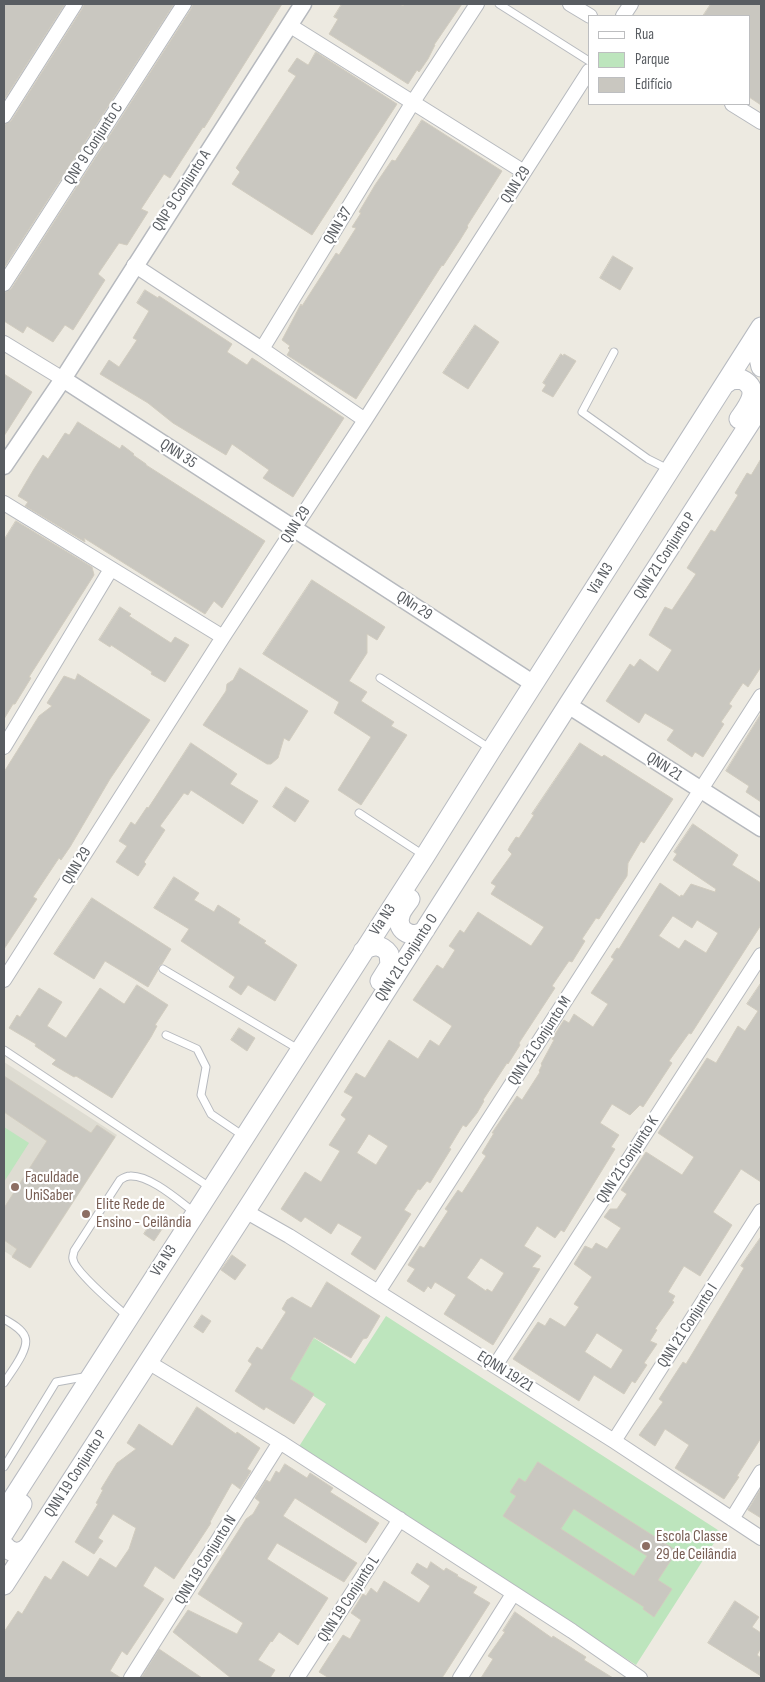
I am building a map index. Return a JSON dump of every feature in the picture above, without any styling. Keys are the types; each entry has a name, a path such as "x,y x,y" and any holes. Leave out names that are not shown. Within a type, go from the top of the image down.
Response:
{"main road":[{"name":"Via N3","path":"4,1512 425,856 761,327"},
{"path":"761,351 759,358 761,367"},
{"path":"671,548 699,482 751,401 752,390 746,381 736,379 726,383"},
{"name":"QNN 21 Conjunto P","path":"568,705 761,406"},
{"name":"QNN 21 Conjunto O","path":"250,1204 568,705"},
{"path":"425,930 418,934 408,934 401,927 399,917 452,834 474,777"},
{"path":"148,1362 250,1204 271,1149 390,965 389,954 382,946 372,946 363,952"},
{"name":"QNN 19 Conjunto P","path":"4,1585 148,1362"},
{"path":"4,1533 52,1458 88,1381"},
{"path":"4,1545 7,1550 16,1553 26,1550 29,1546"}],"street":[{"path":"4,116 75,4"},
{"name":"QNP 9 Conjunto C","path":"4,284 184,4"},
{"name":"QNP 9 Conjunto A","path":"4,466 303,4"},
{"name":"QNN 37","path":"262,349 413,102 477,4"},
{"path":"570,4 588,15"},
{"path":"624,15 631,4"},
{"path":"289,25 524,172"},
{"name":"QNN 29","path":"4,980 222,637 365,420 588,73"},
{"path":"734,105 761,122"},
{"path":"134,265 262,349 365,420"},
{"path":"4,342 62,379"},
{"name":"QNN 35","path":"62,379 294,528"},
{"path":"4,503 222,637"},
{"name":"QNn 29","path":"294,528 534,684"},
{"path":"4,747 111,569"},
{"name":"QNN 21 Conjunto M","path":"378,1292 761,696"},
{"name":"QNN 21","path":"568,705 761,828"},
{"name":"QNN 21 Conjunto K","path":"495,1366 761,955"},
{"name":"EQNN 19/21","path":"250,1204 378,1292 614,1440 761,1538"},
{"name":"QNN 21 Conjunto I","path":"614,1440 761,1211"},
{"path":"148,1362 280,1442 572,1631 632,1676"},
{"name":"QNN 19 Conjunto N","path":"131,1678 280,1442"},
{"path":"732,1519 761,1472"},
{"name":"QNN 19 Conjunto L","path":"297,1678 400,1520"},
{"path":"460,1678 513,1594"}],"lane":[{"path":"499,4 588,60"},
{"path":"614,352 582,412 648,459 670,471"},
{"path":"380,678 492,749"},
{"path":"360,813 425,856"},
{"path":"163,968 300,1050"},
{"path":"166,1035 197,1049 206,1067 201,1095 210,1114 245,1137"},
{"path":"4,1050 212,1188"},
{"path":"128,1317 96,1288 76,1266 72,1259 74,1251 120,1180 128,1176 139,1177 159,1187 195,1212"},
{"path":"4,1319 25,1336 27,1344 4,1383"},
{"path":"4,1467 56,1382 88,1381"}],"shaded area":[{"path":"4,1062 117,1135 31,1268 4,1251"}],"green space":[{"path":"4,1127 29,1143 4,1182"},
{"path":"386,1316 721,1532 636,1665 298,1448 326,1404 287,1379 314,1338 355,1364"}],"building":[{"path":"4,4 65,4 4,100"},
{"path":"84,4 174,4 4,268 4,125 11,121"},
{"path":"193,4 282,4 204,128 170,178 164,174 141,209 148,212 127,245 119,243 98,274 105,280 73,330 65,325 53,342 27,326 23,333 4,321 4,293 11,289"},
{"path":"342,4 400,4 403,6 404,4 462,4 434,45 428,59 419,72 417,70 408,84 329,34 338,19 334,17"},
{"path":"711,4 761,4 761,105 750,98 750,15 704,15"},
{"path":"316,52 397,104 312,235 232,184 240,172 236,168 296,76 288,71 297,58 308,65"},
{"path":"422,120 502,171 460,240 356,399 287,355 290,346 282,340 301,304 302,306 336,253 339,255 356,228 352,227 375,185 392,160 395,161"},
{"path":"613,256 633,268 620,290 600,278"},
{"path":"145,290 158,298 159,296 232,344 227,352 247,365 252,358 344,418 293,497 263,478 269,470 232,444 226,455 173,423 148,403 100,374 109,360 119,367 137,340 133,338 149,311 137,303"},
{"path":"475,325 499,342 468,389 443,373"},
{"path":"561,354 576,361 553,397 542,391 546,385 543,383"},
{"path":"4,374 32,392 4,436"},
{"path":"78,422 120,449 122,445 146,465 265,541 222,608 214,601 205,614 84,538 85,542 25,506 28,502 18,496 34,469 43,455 48,459 65,433 69,435"},
{"path":"761,459 761,667 748,687 743,683 729,704 732,706 721,722 724,724 703,757 695,752 692,757 667,740 674,730 645,713 639,723 606,701 630,664 634,667 640,659 658,672 672,650 649,635 665,607 672,610 696,574 687,568 711,530 715,532 738,495 735,493 747,473 751,475"},
{"path":"16,521 92,567 94,575 4,719 4,540"},
{"path":"312,580 385,627 377,640 367,634 367,653 349,681 367,692 361,701 394,722 391,726 407,735 361,805 338,790 371,737 334,713 339,702 263,654"},
{"path":"120,607 131,614 129,616 171,643 175,637 189,645 165,682 111,645 110,647 99,640"},
{"path":"240,668 308,711 289,741 284,738 278,758 271,764 267,764 203,725 226,691 227,684 233,680"},
{"path":"78,674 150,720 110,779 70,847 61,860 59,858 33,897 37,899 4,949 4,772 39,716 52,706 47,703 64,676 75,680"},
{"path":"761,714 761,802 746,792 749,786 726,771"},
{"path":"191,743 237,774 230,784 258,801 243,824 191,790 188,795 184,793 160,826 165,830 144,862 146,864 138,876 116,862 127,846 119,841 131,822 135,825 148,808"},
{"path":"580,743 602,757 604,755 673,799 644,843 641,841 628,863 627,876 599,919 596,918 582,939 585,941 572,962 569,961 552,986 555,988 519,1043 520,1045 508,1064 483,1100 477,1113 466,1127 463,1125 430,1183 427,1181 420,1190 418,1189 404,1210 411,1214 375,1270 351,1254 362,1237 338,1223 331,1234 305,1217 301,1222 281,1209 305,1172 321,1182 340,1151 329,1145 346,1119 341,1115 353,1097 344,1092 356,1073 365,1078 389,1040 418,1059 430,1040 439,1046 452,1026 413,1000 437,965 443,969 455,950 449,946 460,930 464,933 478,912 531,946 544,927 491,894 496,886 491,883 512,854 508,850 510,846 516,837 519,838 534,815 532,814","holes":["369,1134 388,1146 376,1165 357,1153"]},
{"path":"286,787 309,801 295,822 273,807"},
{"path":"693,824 738,855 732,865 761,883 761,925 691,1034 689,1033 669,1061 672,1063 643,1107 640,1105 630,1115 612,1104 600,1123 619,1135 611,1147 615,1149 564,1232 561,1230 555,1238 537,1226 524,1246 541,1256 532,1267 540,1269 493,1345 444,1314 456,1295 435,1282 431,1289 428,1286 424,1292 407,1281 415,1269 408,1265 420,1246 424,1248 448,1211 445,1209 458,1190 462,1193 486,1156 482,1153 494,1133 492,1133 517,1096 522,1100 540,1072 541,1064 554,1040 552,1039 564,1020 569,1023 574,1014 593,1027 608,1004 591,993 614,959 611,957 617,948 619,949 660,883 680,897 681,895 683,896 691,884 715,892 716,889 673,860 677,854 674,852","holes":["673,916 692,928 697,920 718,933 706,953 685,940 679,949 659,936","481,1258 504,1273 492,1292 487,1289 486,1291 467,1278"]},
{"path":"174,877 199,893 194,900 214,912 218,905 240,919 238,923 266,941 264,943 297,965 275,1001 248,985 241,995 229,987 235,977 181,941 189,929 154,908"},
{"path":"92,898 171,949 148,987 105,961 94,979 54,954"},
{"path":"761,983 761,1182 741,1169 713,1212 732,1225 700,1276 684,1266 668,1292 675,1296 672,1301 674,1302 655,1329 657,1330 650,1341 657,1344 644,1363 647,1365 635,1383 632,1381 624,1394 594,1375 579,1401 513,1359 538,1322 545,1326 550,1318 565,1327 579,1307 574,1304 592,1277 574,1264 585,1246 592,1249 596,1243 607,1249 621,1228 604,1217 610,1209 617,1209 627,1194 621,1190 646,1152 682,1175 694,1157 658,1133 707,1058 716,1063 738,1026 745,1031 758,1011 747,1004","holes":["597,1333 623,1350 611,1369 585,1352"]},
{"path":"137,985 168,1005 155,1025 157,1026 151,1037 112,1098 52,1064 56,1060 35,1046 36,1044 9,1028 17,1015 20,1017 39,988 62,1002 47,1026 66,1038 100,988 124,1004"},
{"path":"239,1028 255,1038 247,1051 231,1040"},
{"path":"4,1076 91,1133 97,1125 115,1137 30,1268 12,1257 17,1249 4,1240 4,1208 47,1141 4,1112"},
{"path":"153,1220 164,1226 154,1241 144,1234"},
{"path":"761,1237 761,1438 724,1499 675,1468 689,1445 665,1429 655,1446 639,1435 663,1402 659,1399 683,1362 686,1364 744,1268 741,1266"},
{"path":"232,1255 246,1265 235,1280 221,1270"},
{"path":"327,1282 380,1316 367,1338 363,1339 351,1358 314,1337 290,1379 314,1394 294,1424 266,1407 264,1410 235,1391 252,1364 248,1361 257,1347 262,1350 286,1312 282,1309 287,1300 292,1297 311,1308"},
{"path":"202,1315 211,1321 203,1333 194,1327"},
{"path":"197,1407 260,1448 247,1469 251,1471 240,1489 232,1483 211,1523 174,1579 155,1566 143,1586 164,1599 127,1655 122,1651 110,1671 121,1678 4,1678 4,1632 18,1611 22,1614 45,1576 51,1580 63,1561 88,1577 100,1558 116,1568 129,1549 136,1528 113,1514 98,1538 103,1541 94,1554 75,1542 98,1504 96,1503 103,1490 101,1489 117,1463 136,1449 127,1443 139,1424 172,1446"},
{"name":"Escola Classe 29 de Ceilândia","path":"538,1462 677,1551 658,1580 672,1589 654,1617 643,1609 644,1607 503,1516 516,1496 510,1492 519,1478 525,1482","holes":["574,1509 647,1556 634,1576 561,1529"]},
{"path":"285,1464 307,1478 310,1473 333,1488 330,1492 379,1523 366,1543 295,1498 283,1516 357,1563 344,1582 277,1543 267,1559 328,1598 298,1645 279,1632 271,1641 258,1660 275,1670 270,1678 231,1678 173,1632 188,1610 237,1634 243,1623 198,1594 246,1519 253,1514 260,1502 255,1498 266,1480 270,1482 276,1471 279,1473"},
{"path":"761,1488 761,1518 748,1510"},
{"path":"431,1562 444,1571 446,1568 477,1587 473,1593 490,1603 442,1678 329,1678 319,1672 343,1635 350,1639 361,1620 351,1613 363,1594 366,1596 371,1588 377,1593 384,1581 419,1603 430,1586 411,1573 417,1563 427,1569"},
{"path":"735,1601 759,1617 752,1627 761,1633 761,1648 757,1655 761,1658 761,1676 708,1643"},
{"path":"515,1612 552,1638 553,1636 586,1657 584,1660 613,1678 481,1678 493,1659 488,1656 505,1632 503,1631"},
{"path":"159,1649 202,1678 141,1678"}],"place":[{"name":"Faculdade UniSaber","path":"15,1187"},
{"name":"Elite Rede de Ensino - Ceilândia","path":"86,1214"},
{"name":"Escola Classe 29 de Ceilândia","path":"646,1546"}]}
